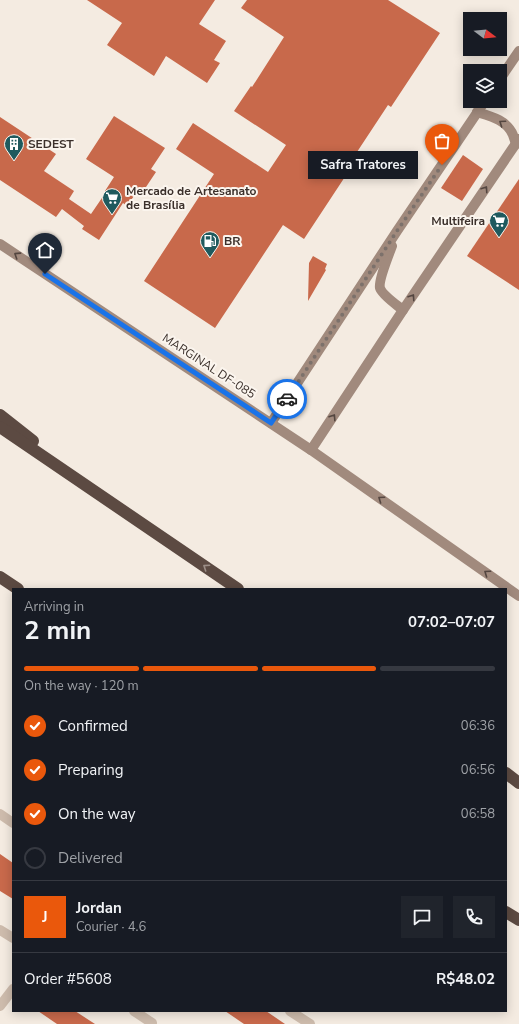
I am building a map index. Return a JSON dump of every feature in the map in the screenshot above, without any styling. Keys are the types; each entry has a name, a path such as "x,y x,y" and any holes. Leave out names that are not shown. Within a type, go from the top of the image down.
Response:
{"highway":[{"path":"0,415 101,496"},
{"path":"0,428 237,588"},
{"path":"0,577 16,588"},
{"path":"507,775 519,783"},
{"path":"507,913 519,920"}],"main road":[{"path":"507,69 519,51"},
{"path":"271,423 480,108"},
{"path":"312,450 402,310 517,142 507,126 501,121 477,112"},
{"path":"397,231 380,280 380,288 387,298 402,310"},
{"name":"MARGINAL DF-085","path":"0,244 312,450 519,596"}],"street":[{"path":"0,814 12,822"},
{"path":"0,930 12,937"},
{"path":"0,1006 12,990"},
{"path":"136,1012 152,1023"},
{"path":"292,1012 310,1024"}],"building":[{"path":"87,0 215,0 199,24 226,41 214,60 220,63 207,83 166,56 154,76 107,45 122,23"},
{"path":"247,0 388,0 440,33 391,107 388,105 357,152 360,154 304,239 283,225 215,328 144,281 214,174 176,149 193,123 268,172 286,145 234,111 251,86 252,87 284,37 241,8"},
{"path":"114,116 165,148 151,169 156,172 140,196 136,193 127,206 123,203 99,240 82,229 84,226 62,209 56,217 0,180 0,117 56,154 44,171 74,191 69,199 91,214 114,177 86,159"},
{"path":"463,155 483,169 462,201 441,188"},
{"path":"394,160 405,168 398,179 387,171"},
{"name":"Multifeira","path":"519,179 519,290 467,256"},
{"path":"313,256 327,264 326,270 308,301 309,263"},
{"path":"0,854 12,862 12,898 0,891"},
{"path":"39,1012 77,1012 95,1024 57,1024"},
{"path":"226,1012 267,1012 285,1024 244,1024"}],"way so far":[{"path":"287,399 442,165"}],"place":[{"name":"SEDEST","path":"14,161"},
{"name":"Safra Tratores","path":"442,165"},
{"name":"Mercado de Artesanato de Brasília","path":"112,215"},
{"name":"Multifeira","path":"499,238"},
{"name":"BR","path":"210,258"}],"route":[{"path":"45,274 271,423 287,399"}]}
